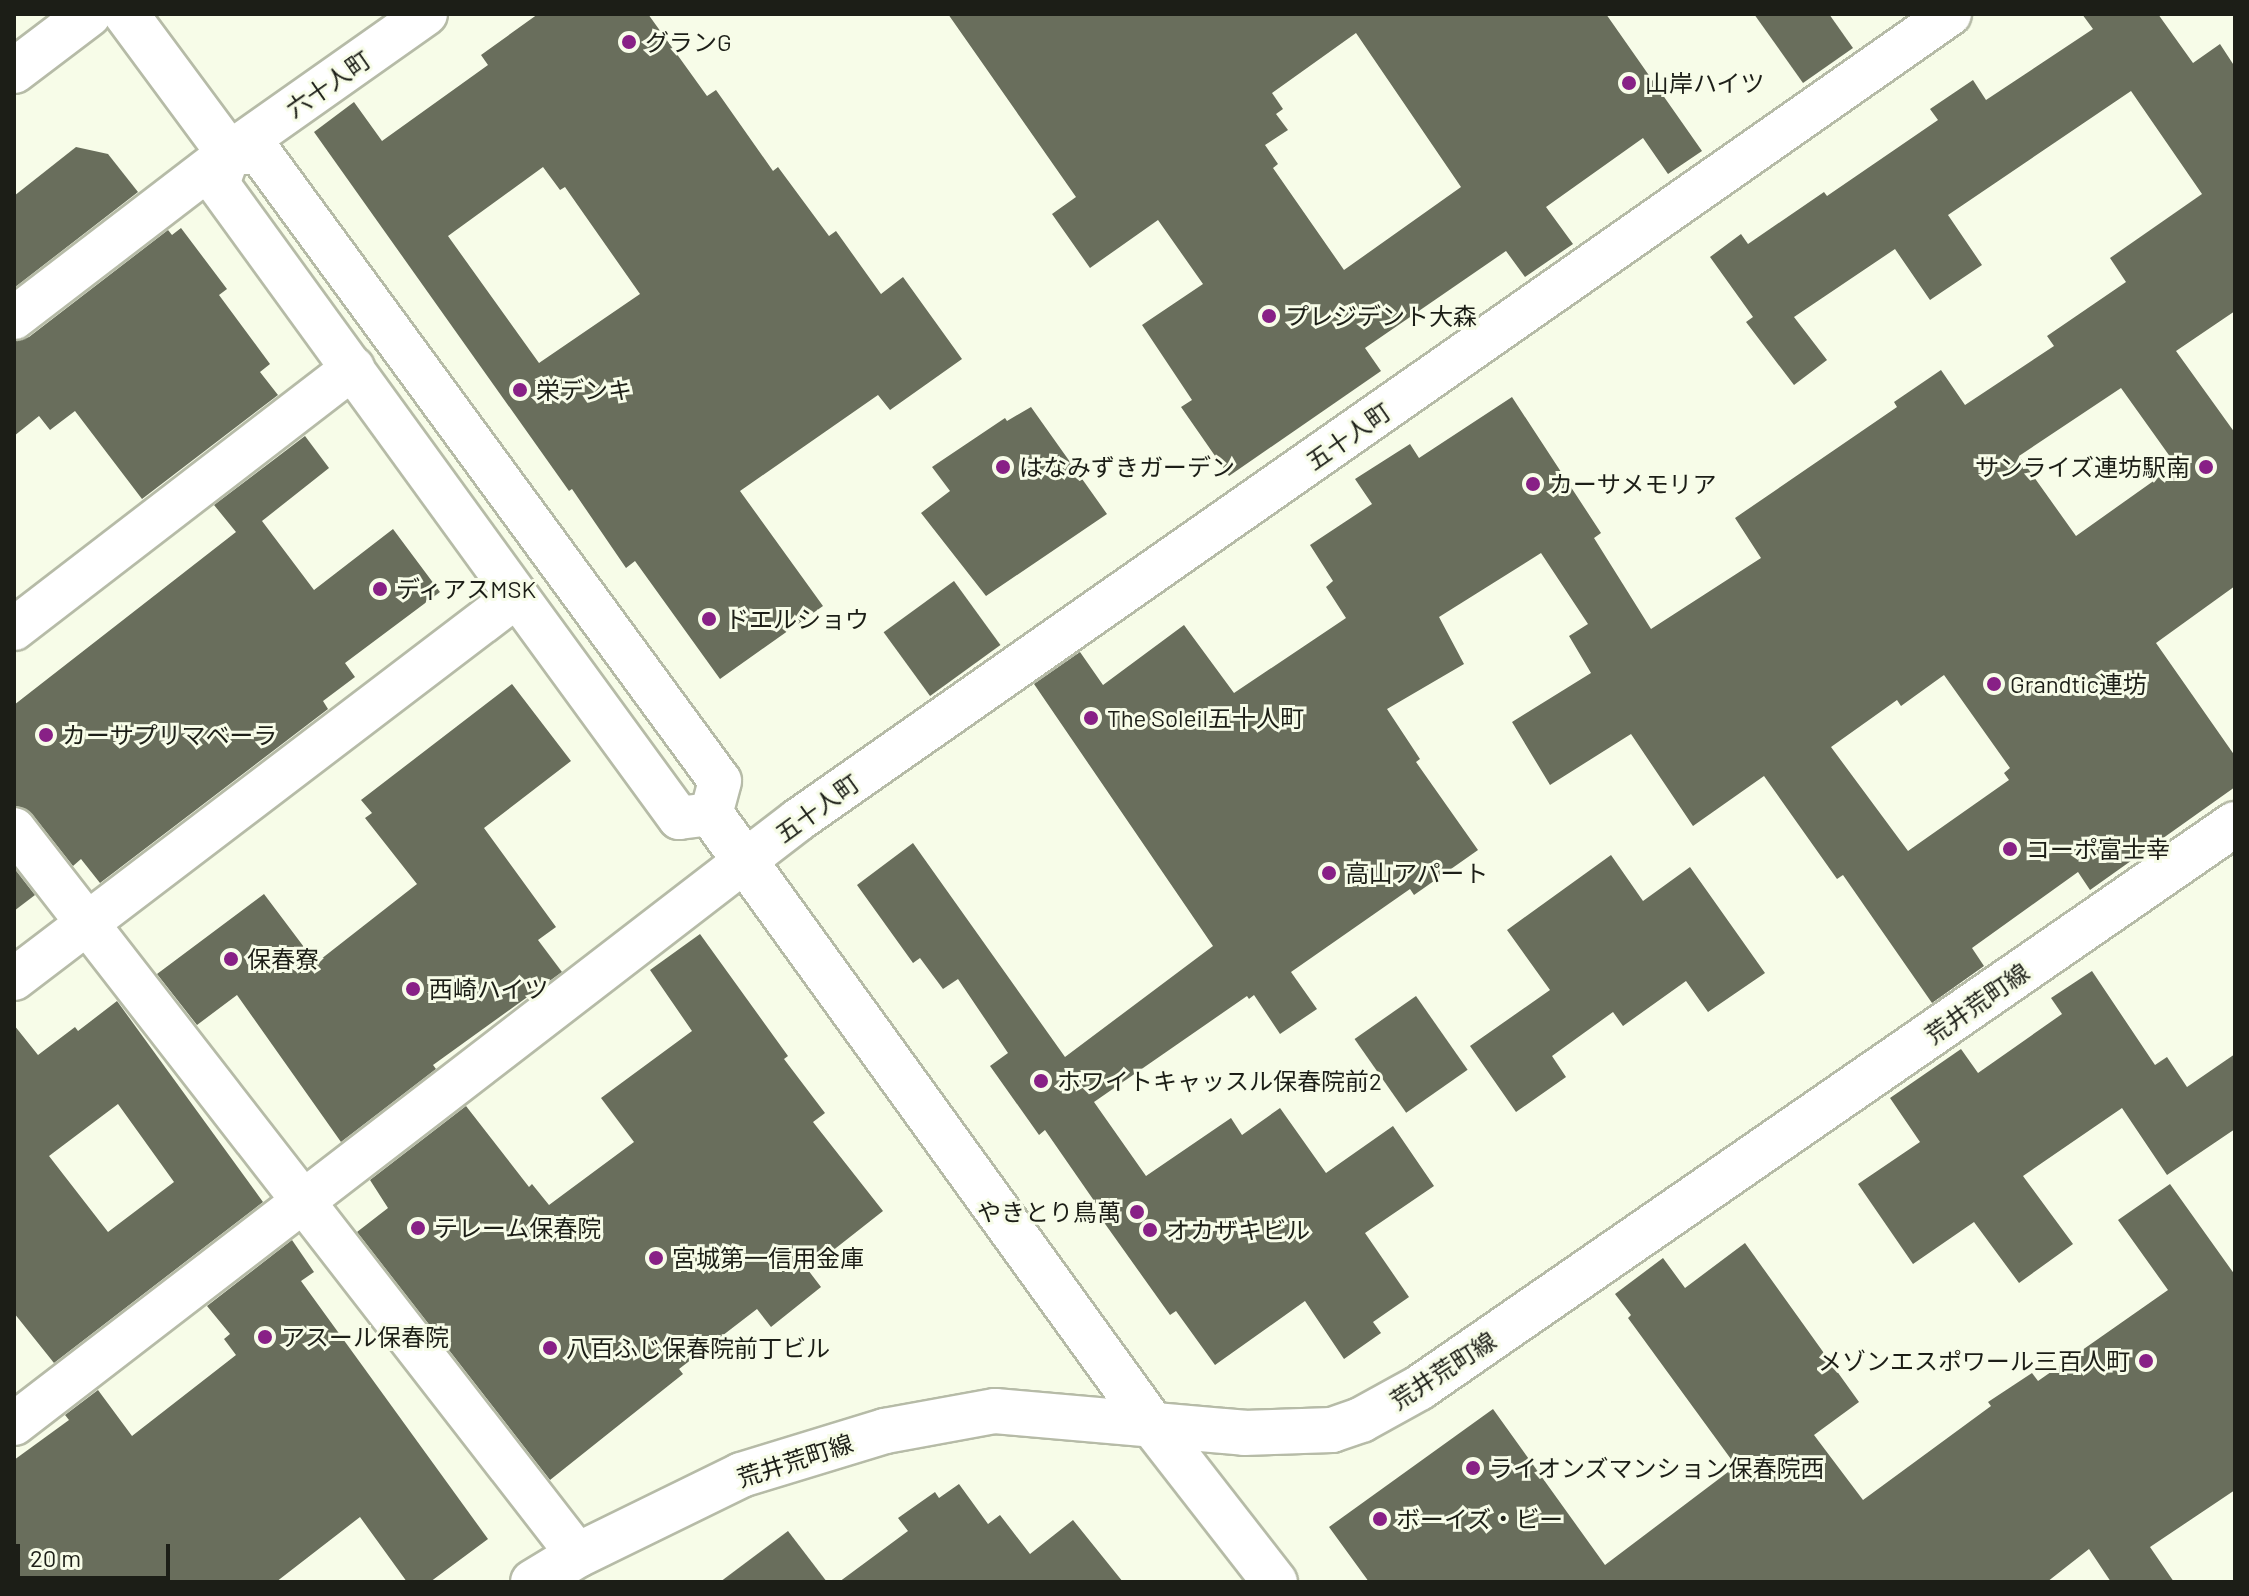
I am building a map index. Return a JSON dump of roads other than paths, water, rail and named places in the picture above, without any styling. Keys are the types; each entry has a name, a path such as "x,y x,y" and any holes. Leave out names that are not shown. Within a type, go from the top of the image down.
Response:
{"main road":[{"path":"14,71 89,14"},
{"path":"126,14 229,153"},
{"path":"711,814 1151,1423 1275,1582"},
{"name":"荒井荒町線","path":"533,1582 578,1555 741,1475 885,1431 995,1411 1244,1433 1332,1430 1391,1406 2235,824"}],"street":[{"name":"六十人町","path":"14,318 229,153 426,14"},
{"name":"五十人町","path":"14,1424 301,1200 811,811 1950,14"},
{"path":"229,153 260,153 720,781 711,814 679,818 353,368 218,184 229,153"},
{"path":"14,629 353,368"},
{"path":"14,979 517,596"},
{"path":"14,829 578,1555"}],"place":[{"name":"グランG","path":"629,42"},
{"name":"山岸ハイツ","path":"1629,83"},
{"name":"プレジデント大森","path":"1269,316"},
{"name":"栄デンキ","path":"520,390"},
{"name":"はなみずきガーデン","path":"1003,467"},
{"name":"サンライズ連坊駅南","path":"2206,467"},
{"name":"カーサメモリア","path":"1533,484"},
{"name":"ディアスMSK","path":"380,589"},
{"name":"ドエルショウ","path":"709,619"},
{"name":"Grandtic連坊","path":"1994,684"},
{"name":"The Soleil五十人町","path":"1091,718"},
{"name":"カーサプリマベーラ","path":"46,735"},
{"name":"コーポ富士幸","path":"2010,849"},
{"name":"高山アパート","path":"1329,873"},
{"name":"保春寮","path":"231,959"},
{"name":"西崎ハイツ","path":"413,989"},
{"name":"ホワイトキャッスル保春院前2","path":"1041,1081"},
{"name":"やきとり鳥萬","path":"1137,1212"},
{"name":"テレーム保春院","path":"418,1228"},
{"name":"オカザキビル","path":"1150,1230"},
{"name":"宮城第一信用金庫","path":"656,1258"},
{"name":"アスール保春院","path":"265,1337"},
{"name":"八百ふじ保春院前丁ビル","path":"550,1348"},
{"name":"メゾンエスポワール三百人町","path":"2146,1361"},
{"name":"ライオンズマンション保春院西","path":"1473,1468"},
{"name":"ボーイズ・ビー","path":"1380,1519"}]}
